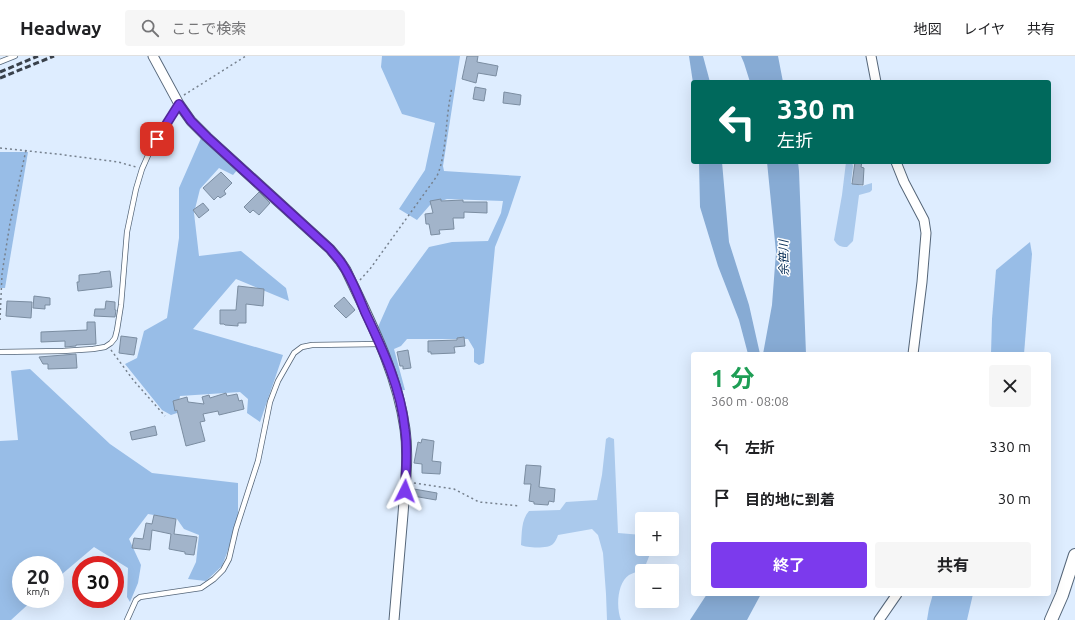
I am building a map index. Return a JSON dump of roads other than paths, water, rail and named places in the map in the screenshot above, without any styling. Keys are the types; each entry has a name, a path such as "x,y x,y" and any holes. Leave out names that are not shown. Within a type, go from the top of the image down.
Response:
{"street":[{"path":"153,56 178,102 191,121 330,249 340,261 353,285 380,344 391,370 397,391 405,430 407,458 394,620"},
{"path":"871,56 876,80"},
{"path":"897,164 904,182 924,220 926,233 922,282 913,352"},
{"path":"1051,620 1062,595 1075,555"},
{"path":"879,620 897,596"}],"lane":[{"path":"0,62 15,56"},
{"path":"0,352 93,349 108,345 115,338 121,305 127,232 136,189 142,168 150,151 178,102"},
{"path":"126,620 136,600 140,597 200,588 214,579 223,570 229,559 236,529 258,461 270,402 278,381 294,353 302,347 312,345 380,344"}],"water":[{"path":"689,56 703,56 709,80 693,80"},
{"path":"741,56 778,56 783,80 749,80"},
{"path":"699,164 722,164 729,242 749,305 760,352 747,352 739,320 718,266 700,207"},
{"name":"余笹川","path":"767,164 798,164 806,352 763,352 772,305 776,252"},
{"path":"706,596 760,596 747,620 690,620"}],"railway":[{"path":"0,72 38,56"},
{"path":"0,78 54,56"}]}
